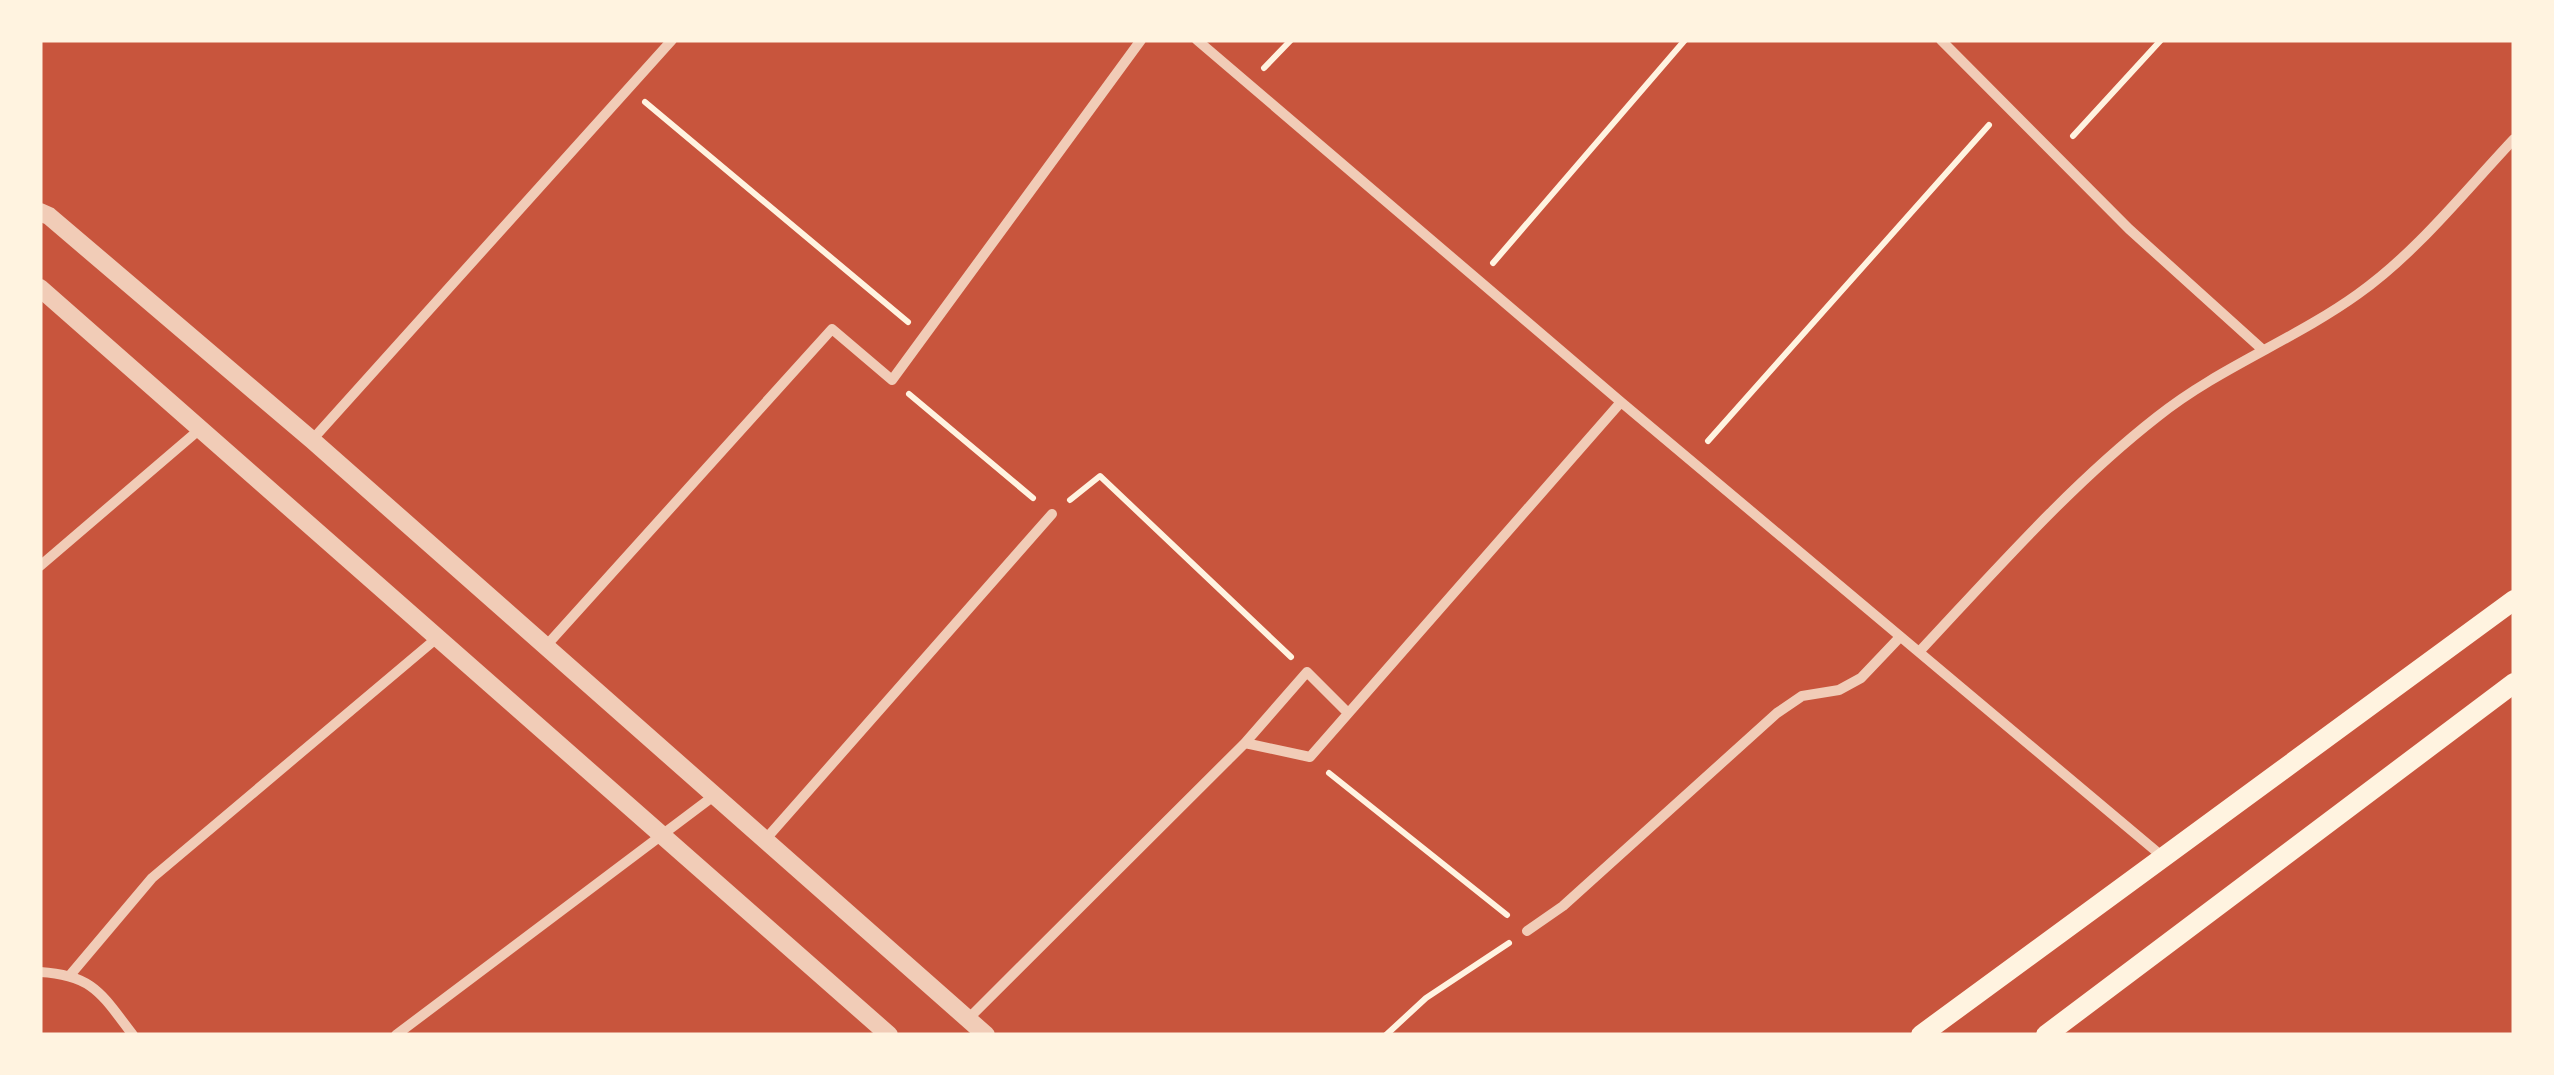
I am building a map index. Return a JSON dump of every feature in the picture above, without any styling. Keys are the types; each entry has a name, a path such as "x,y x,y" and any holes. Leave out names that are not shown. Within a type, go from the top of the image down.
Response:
{"main road":[{"path":"1921,1035 2514,600"},
{"path":"2046,1035 2514,683"}],"street":[{"path":"312,440 672,40"},
{"path":"546,646 832,329 892,380 1141,40"},
{"path":"1197,40 2163,857"},
{"path":"1941,40 2129,229 2263,350"},
{"path":"1919,652 2033,530 2152,420 2188,393 2354,298 2392,269 2514,139"},
{"path":"43,217 312,440 986,1035"},
{"path":"40,288 890,1035"},
{"path":"1245,743 1310,758 1621,402"},
{"path":"40,566 200,429"},
{"path":"765,840 1052,514"},
{"path":"1527,931 1564,906 1777,713 1802,696 1838,690 1860,678 1900,637"},
{"path":"71,974 152,878 436,638"},
{"path":"968,1019 1245,743 1307,672 1348,714"},
{"path":"396,1035 715,795"},
{"path":"40,972 71,974 98,990 133,1035"}],"path":[{"path":"1248,84 1291,40"},
{"path":"1478,280 1685,40"},
{"path":"2055,155 2160,40"},
{"path":"629,88 924,336"},
{"path":"1691,460 2006,106"},
{"path":"892,380 1052,514 1100,476 1307,672"},
{"path":"1310,758 1527,931 1426,998 1386,1035"}]}
